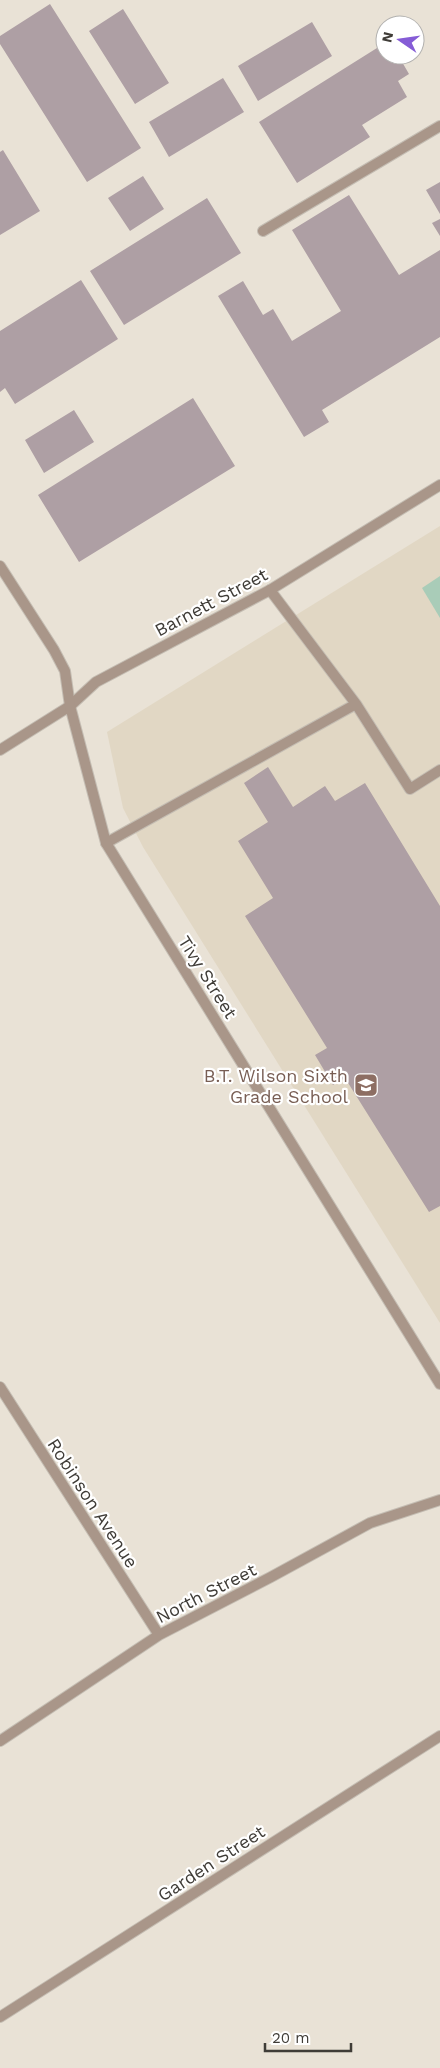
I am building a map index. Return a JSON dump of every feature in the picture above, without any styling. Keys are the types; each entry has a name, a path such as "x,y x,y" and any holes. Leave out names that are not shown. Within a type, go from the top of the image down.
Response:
{"street":[{"path":"263,231 440,126"},
{"name":"Barnett Street","path":"0,750 70,706 96,682 270,590 440,486"},
{"name":"Tivy Street","path":"0,566 54,650 65,671 70,706 106,843 440,1384"},
{"path":"270,590 356,704 410,789 440,770"},
{"path":"106,843 356,704"},
{"name":"Robinson Avenue","path":"0,1387 159,1635"},
{"name":"North Street","path":"0,1741 159,1635 271,1578 370,1523 440,1500"},
{"name":"Garden Street","path":"0,2017 440,1736"}],"shaded area":[{"name":"B.T. Wilson Sixth Grade School","path":"440,526 440,1323 143,847 123,808 107,732"}],"green space":[{"path":"440,576 440,618 422,588"}],"building":[{"path":"50,4 141,148 87,182 0,44 0,36"},
{"path":"123,9 169,83 135,104 89,31"},
{"path":"312,22 332,56 258,101 238,66"},
{"path":"375,49 375,65 404,65 409,74 398,81 407,97 362,125 370,137 297,183 259,122"},
{"path":"223,78 244,112 169,157 149,122"},
{"path":"3,150 40,211 0,235 0,152"},
{"path":"143,176 164,209 130,231 108,198"},
{"path":"440,182 440,214 426,190"},
{"path":"349,195 399,275 440,250 440,337 322,410 329,422 304,437 218,296 243,281 263,315 273,309 292,341 341,311 292,230"},
{"path":"207,198 241,253 124,325 90,271"},
{"path":"440,219 440,236 432,223"},
{"path":"81,280 118,339 15,404 5,388 0,392 0,331"},
{"path":"193,398 235,466 79,562 38,495"},
{"path":"74,410 94,442 44,473 25,440"},
{"path":"268,767 293,807 325,786 335,801 365,783 440,906 440,1206 429,1212 345,1078 333,1085 315,1055 327,1048 245,916 273,898 238,841 268,822 244,783"}],"place":[{"name":"B.T. Wilson Sixth Grade School","path":"366,1085"}]}
